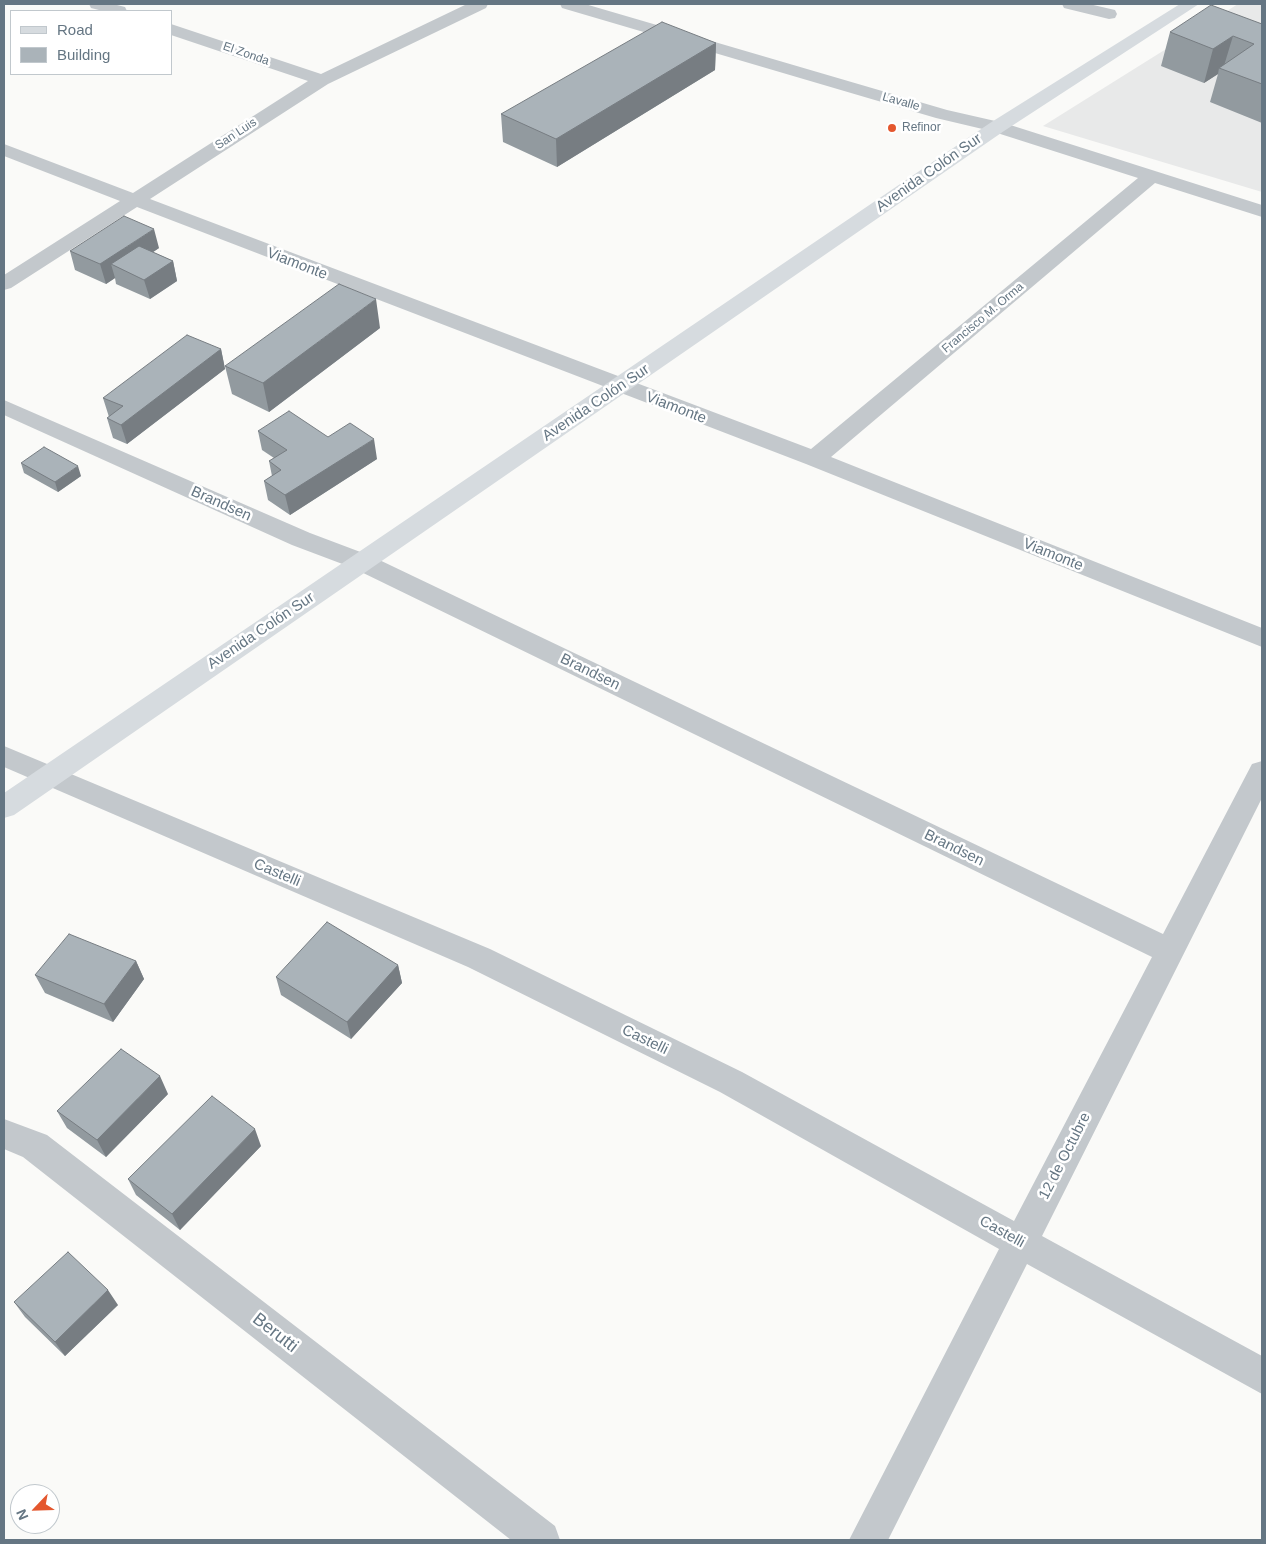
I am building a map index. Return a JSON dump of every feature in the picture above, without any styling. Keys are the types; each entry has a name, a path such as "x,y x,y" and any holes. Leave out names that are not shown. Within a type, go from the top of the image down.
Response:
{"main road":[{"name":"Avenida Colón Sur","path":"4,807 620,387 997,127 1191,4"}],"street":[{"path":"97,4 116,10"},
{"name":"San Luis","path":"4,284 322,80 480,4"},
{"name":"Lavalle","path":"568,4 933,111 997,127 1262,211"},
{"path":"1070,4 1108,14"},
{"name":"El Zonda","path":"172,29 322,80"},
{"name":"Viamonte","path":"4,150 132,201 814,459 1262,638"},
{"name":"Francisco M. Orma","path":"814,459 1152,176"},
{"name":"Brandsen","path":"4,407 301,540 362,562 1169,951"},
{"name":"Castelli","path":"4,756 479,958 731,1082 1262,1376"},
{"name":"12 de Octubre","path":"868,1540 1262,771"},
{"name":"Berutti","path":"4,1134 35,1146 541,1540"}],"shaded area":[{"path":"1238,4 1262,4 1262,192 1043,126"}],"building":[{"path":"1211,5 1262,24 1262,84 1219,68 1254,44 1233,36 1213,49 1170,32"},
{"path":"662,22 716,43 556,139 501,114"},
{"path":"124,216 154,229 100,264 70,251"},
{"path":"139,246 173,261 144,280 111,264"},
{"path":"339,284 376,299 263,383 225,366"},
{"path":"187,335 221,349 121,425 107,418 123,406 103,398"},
{"path":"289,411 328,437 350,423 374,439 285,495 264,481 281,470 269,461 287,450 258,431"},
{"path":"44,447 78,466 55,482 21,463"},
{"path":"327,922 398,965 347,1022 276,977"},
{"path":"69,934 136,961 104,1004 35,975"},
{"path":"121,1049 160,1076 97,1140 57,1111"},
{"path":"212,1096 255,1129 172,1214 128,1179"},
{"path":"68,1252 108,1290 55,1342 14,1302"}],"place":[{"name":"Refinor","path":"892,128"}]}
